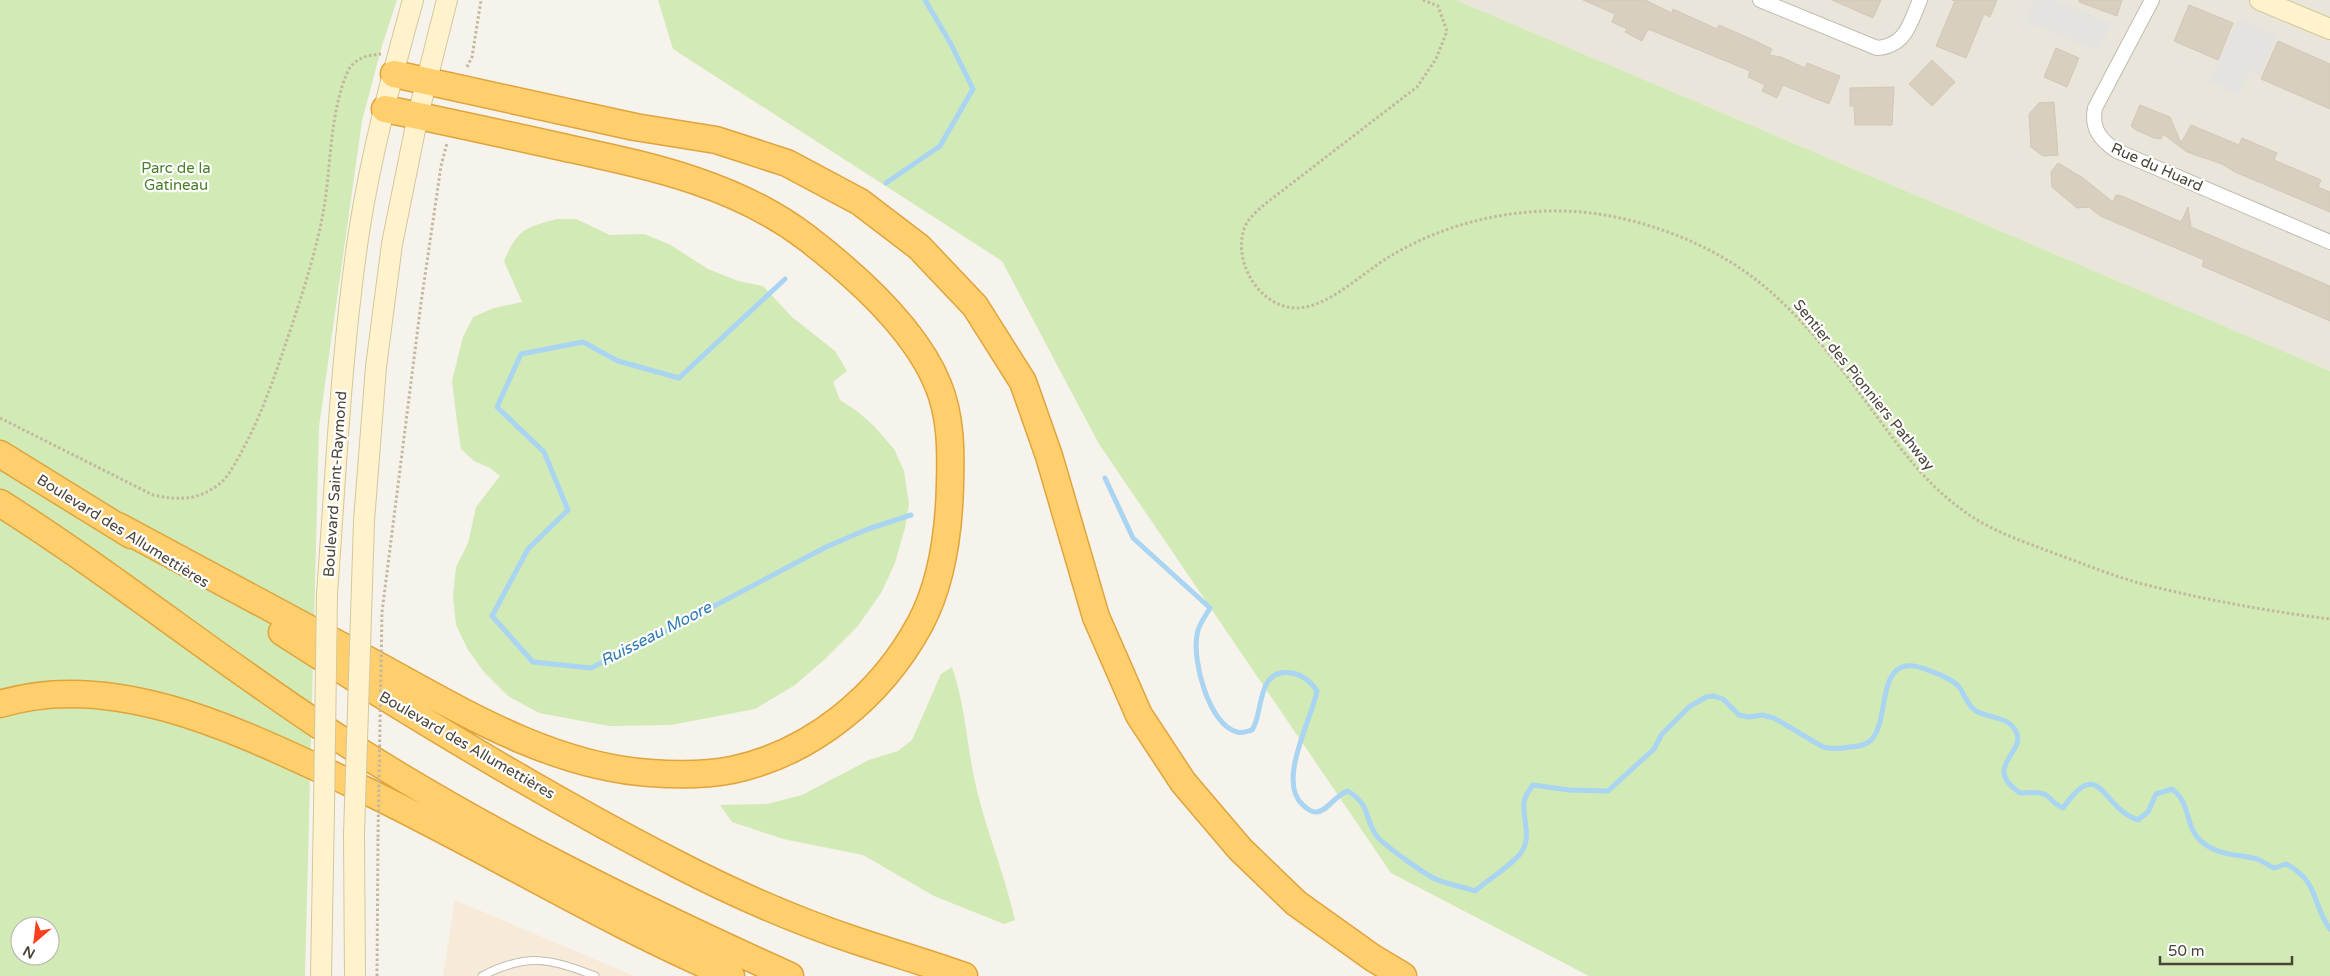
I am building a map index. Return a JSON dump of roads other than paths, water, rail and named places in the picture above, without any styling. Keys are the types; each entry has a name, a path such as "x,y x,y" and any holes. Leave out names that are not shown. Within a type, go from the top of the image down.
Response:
{"highway":[{"path":"389,64 427,82 635,128 716,140 788,163 860,202 919,247 975,306 1023,382 1049,456 1096,617 1139,715 1183,782 1240,850 1296,903 1373,958 1403,976"},
{"path":"118,526 492,727 564,755 605,766 648,773 692,774 732,770 774,756 812,738 844,716 874,690 897,660 921,622 935,586 950,510 950,467 949,424 937,381 918,348 894,317 864,287 805,237 748,201 724,190 656,168 385,109"},
{"name":"Boulevard des Allumettières","path":"0,454 118,526 401,708 523,779 677,864 791,915 856,941 964,976"},
{"path":"0,503 344,742 470,816 614,894 790,976"},
{"path":"0,704 21,698 52,695 79,694 110,697 165,708 239,733 411,812 617,921 731,976"}],"main road":[{"name":"Boulevard Saint-Raymond","path":"321,976 327,594 345,343 360,230 385,109 389,64 413,0"},
{"path":"355,976 354,834 360,616 364,521 376,367 397,215 418,115 447,0"},
{"path":"2260,0 2330,29"}],"street":[{"path":"1760,0 1876,48 1888,47 1899,41 1908,28 1920,0"},
{"name":"Rue du Huard","path":"2152,0 2094,108 2092,120 2096,131 2105,143 2116,151 2330,242"}],"lane":[{"path":"482,976 498,967 536,958 574,967 595,976"}],"waterway":[{"name":"Ruisseau Moore","path":"886,183 940,146 973,89 951,44 925,0"},
{"name":"Ruisseau Moore","path":"785,279 679,378 618,361 583,342 521,354 497,407 544,452 568,510 528,549 492,616 533,662 591,668 665,632 826,547 868,529 911,515"},
{"name":"Ruisseau Moore","path":"1105,478 1133,538 1210,608 1202,621 1197,635 1197,660 1205,691 1218,718 1227,727 1237,732 1243,733 1252,730 1256,723 1266,684 1272,677 1280,673 1292,673 1307,679 1317,691 1294,766 1293,781 1296,795 1310,811 1320,812 1348,791 1361,802 1372,828 1380,839 1415,867 1443,882 1475,891 1520,854 1526,842 1524,802 1526,795 1533,785 1569,790 1608,791 1654,749 1662,734 1689,707 1706,697 1714,696 1723,699 1739,715 1749,717 1762,715 1774,718 1823,747 1836,749 1857,746 1870,741 1877,732 1886,691 1891,678 1898,669 1909,666 1925,669 1952,681 1959,687 1973,709 1982,714 2005,721 2014,728 2018,741 2004,768 2004,776 2009,784 2020,793 2043,794 2063,808 2076,792 2085,785 2093,785 2100,789 2125,814 2138,820 2148,812 2156,794 2172,789 2183,802 2196,836 2208,847 2222,852 2257,859 2274,868 2286,864 2305,878 2330,929"}],"park label":[{"name":"Parc de la Gatineau","path":"176,176"}]}
